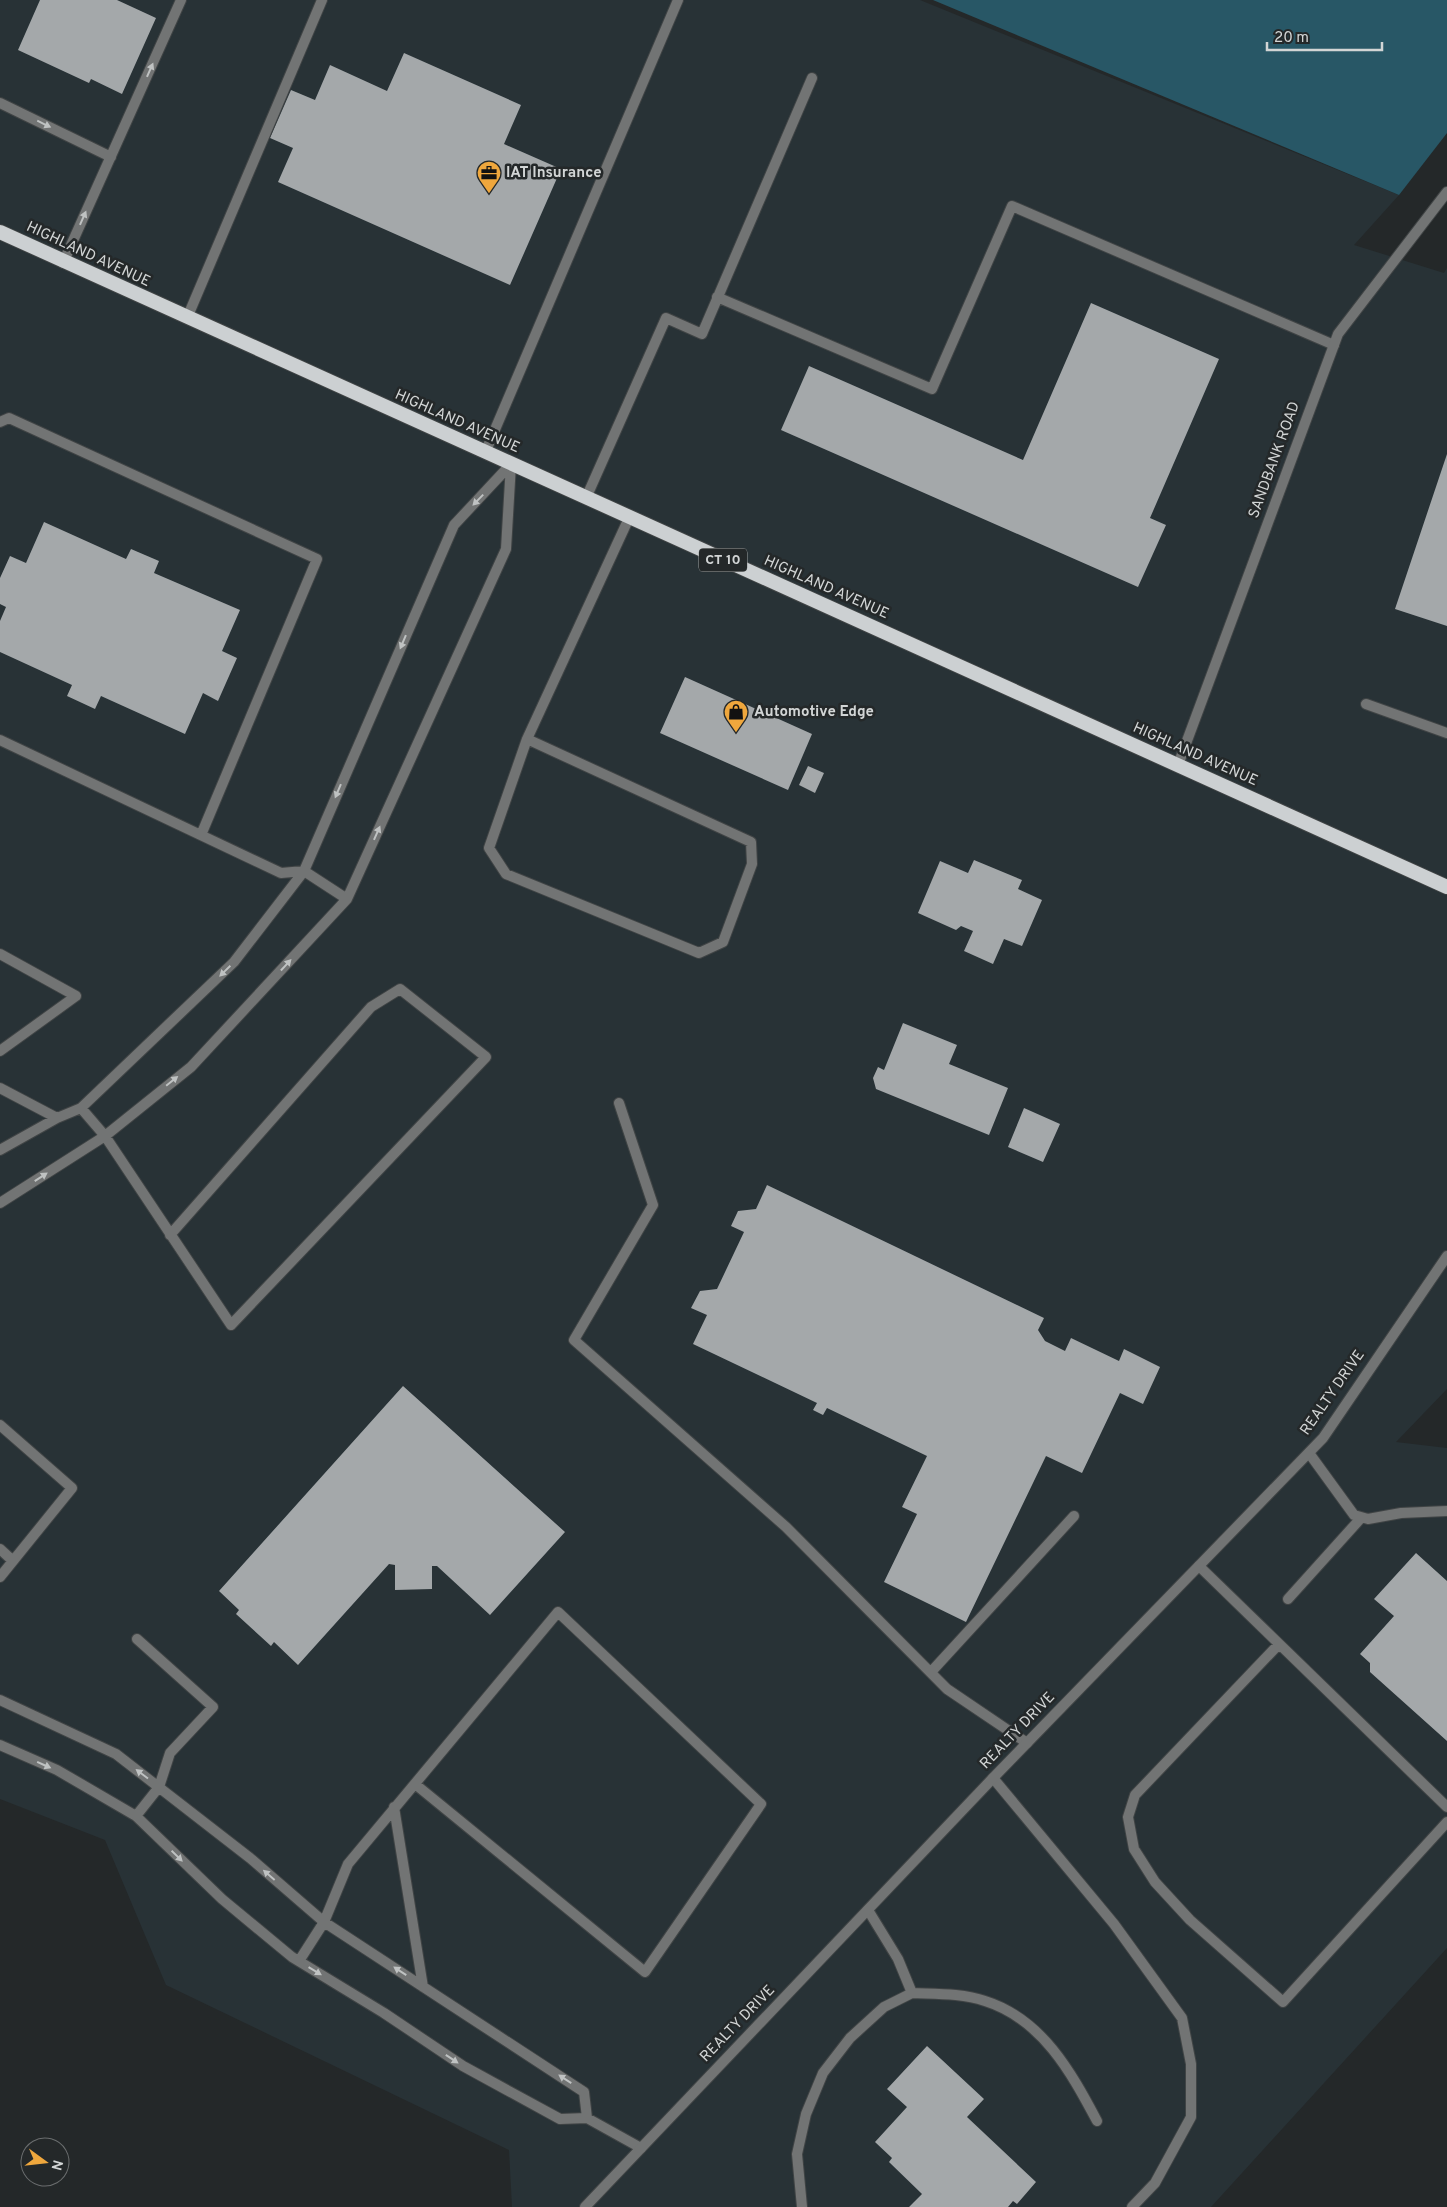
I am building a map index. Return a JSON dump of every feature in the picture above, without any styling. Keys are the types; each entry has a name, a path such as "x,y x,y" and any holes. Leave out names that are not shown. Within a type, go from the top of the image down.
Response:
{"highway":[{"name":"HIGHLAND AVENUE","path":"0,232 64,263 1447,887"}],"street":[{"path":"64,263 181,0"},
{"path":"187,318 322,0"},
{"path":"485,453 678,0"},
{"path":"586,498 666,318 702,334 812,78"},
{"path":"0,103 111,157"},
{"name":"SANDBANK ROAD","path":"1178,765 1338,334 1447,192"},
{"path":"717,297 932,390 1012,206 1334,345"},
{"path":"0,422 9,418 317,559 201,835"},
{"path":"0,1150 57,1118 81,1108 234,962 304,871 454,525 511,464"},
{"path":"0,1203 105,1136 190,1067 347,899 506,549 511,464"},
{"path":"527,739 751,842 752,864 723,942 699,953 506,874 489,848 527,739 629,518"},
{"path":"1366,704 1447,733"},
{"path":"0,740 281,873 304,871 347,899"},
{"path":"0,954 76,996 0,1051"},
{"path":"81,1108 105,1136 170,1235 230,1325 486,1057 400,989 371,1007 170,1235"},
{"path":"0,1088 57,1118"},
{"path":"619,1104 653,1205 574,1340 786,1527 947,1688 1027,1743"},
{"name":"REALTY DRIVE","path":"585,2207 993,1778 1323,1438 1447,1256"},
{"path":"0,1425 72,1488 0,1576"},
{"path":"1309,1452 1354,1515 1361,1518 1401,1513 1447,1511"},
{"path":"930,1672 1074,1516"},
{"path":"1288,1599 1361,1518"},
{"path":"0,1549 13,1561"},
{"path":"1199,1566 1447,1806"},
{"path":"299,1961 324,1922 348,1864 394,1807 558,1612 761,1804 645,1972 414,1784"},
{"path":"136,1639 213,1707 170,1753 159,1787 136,1816"},
{"path":"1279,1644 1135,1795 1130,1810 1128,1817 1134,1849 1155,1882 1190,1920 1283,2002 1447,1822"},
{"path":"0,1700 116,1754 250,1858 324,1922 584,2092 587,2118"},
{"path":"0,1745 57,1770 136,1816 222,1899 299,1961 384,2013 463,2066 560,2119 587,2118 641,2148"},
{"path":"993,1778 1114,1924 1182,2018 1190,2064 1191,2117 1154,2183 1132,2207"},
{"path":"394,1807 423,1987"},
{"path":"868,1910 898,1958 912,1993"},
{"path":"802,2207 797,2154 806,2114 823,2073 850,2038 884,2007 912,1993 950,1994 985,2001 1020,2018 1050,2044 1074,2079 1097,2121"}],"shaded area":[{"path":"0,0 920,0 1399,195 1354,245 1444,273 1447,268 1447,1389 1396,1442 1447,1448 1447,1948 1211,2207 512,2207 509,2150 166,1985 105,1840 0,1799"},
{"path":"933,0 1447,0 1447,133 1399,195"}],"building":[{"path":"40,0 117,0 156,18 122,94 91,79 89,83 18,50"},
{"path":"404,53 521,105 504,144 561,169 510,285 278,182 293,148 270,138 291,90 315,100 330,65 387,91"},
{"path":"1091,303 1219,359 1150,518 1166,525 1138,587 781,430 809,366 1023,460"},
{"path":"1447,454 1447,626 1395,609"},
{"path":"44,522 126,559 131,549 159,561 154,573 240,610 222,651 237,658 218,701 203,693 185,734 101,696 95,709 67,696 72,685 0,652 0,621 6,607 0,604 0,578 10,556 26,563"},
{"name":"Automotive Edge","path":"685,677 812,734 788,790 660,733"},
{"path":"808,766 824,773 815,793 799,785"},
{"path":"974,860 1022,880 1018,889 1042,900 1022,946 1004,939 993,964 964,951 973,931 961,926 956,930 918,913 940,861 968,873"},
{"path":"903,1023 957,1045 949,1064 1008,1088 989,1135 876,1089 873,1078 878,1067 884,1070"},
{"path":"1024,1108 1060,1124 1043,1162 1008,1147"},
{"path":"767,1185 1044,1318 1038,1330 1045,1341 1065,1351 1071,1338 1119,1361 1124,1349 1160,1367 1143,1404 1120,1393 1082,1473 1046,1456 966,1622 884,1582 917,1514 902,1507 927,1456 827,1408 823,1415 813,1410 817,1403 693,1344 707,1315 691,1308 700,1291 717,1289 744,1232 731,1226 738,1211 756,1209"},
{"path":"403,1386 565,1532 490,1615 437,1566 432,1566 432,1589 395,1590 395,1565 389,1564 298,1665 274,1642 271,1646 236,1614 239,1610 219,1591"},
{"path":"1416,1553 1447,1581 1447,1741 1370,1672 1370,1663 1360,1654 1394,1616 1374,1599"},
{"path":"927,2046 984,2099 967,2117 1036,2182 1017,2204 1013,2201 1008,2207 909,2207 922,2194 889,2162 892,2158 875,2142 907,2107 887,2089"}],"place":[{"name":"IAT Insurance","path":"489,194"},
{"name":"Automotive Edge","path":"736,733"}]}
